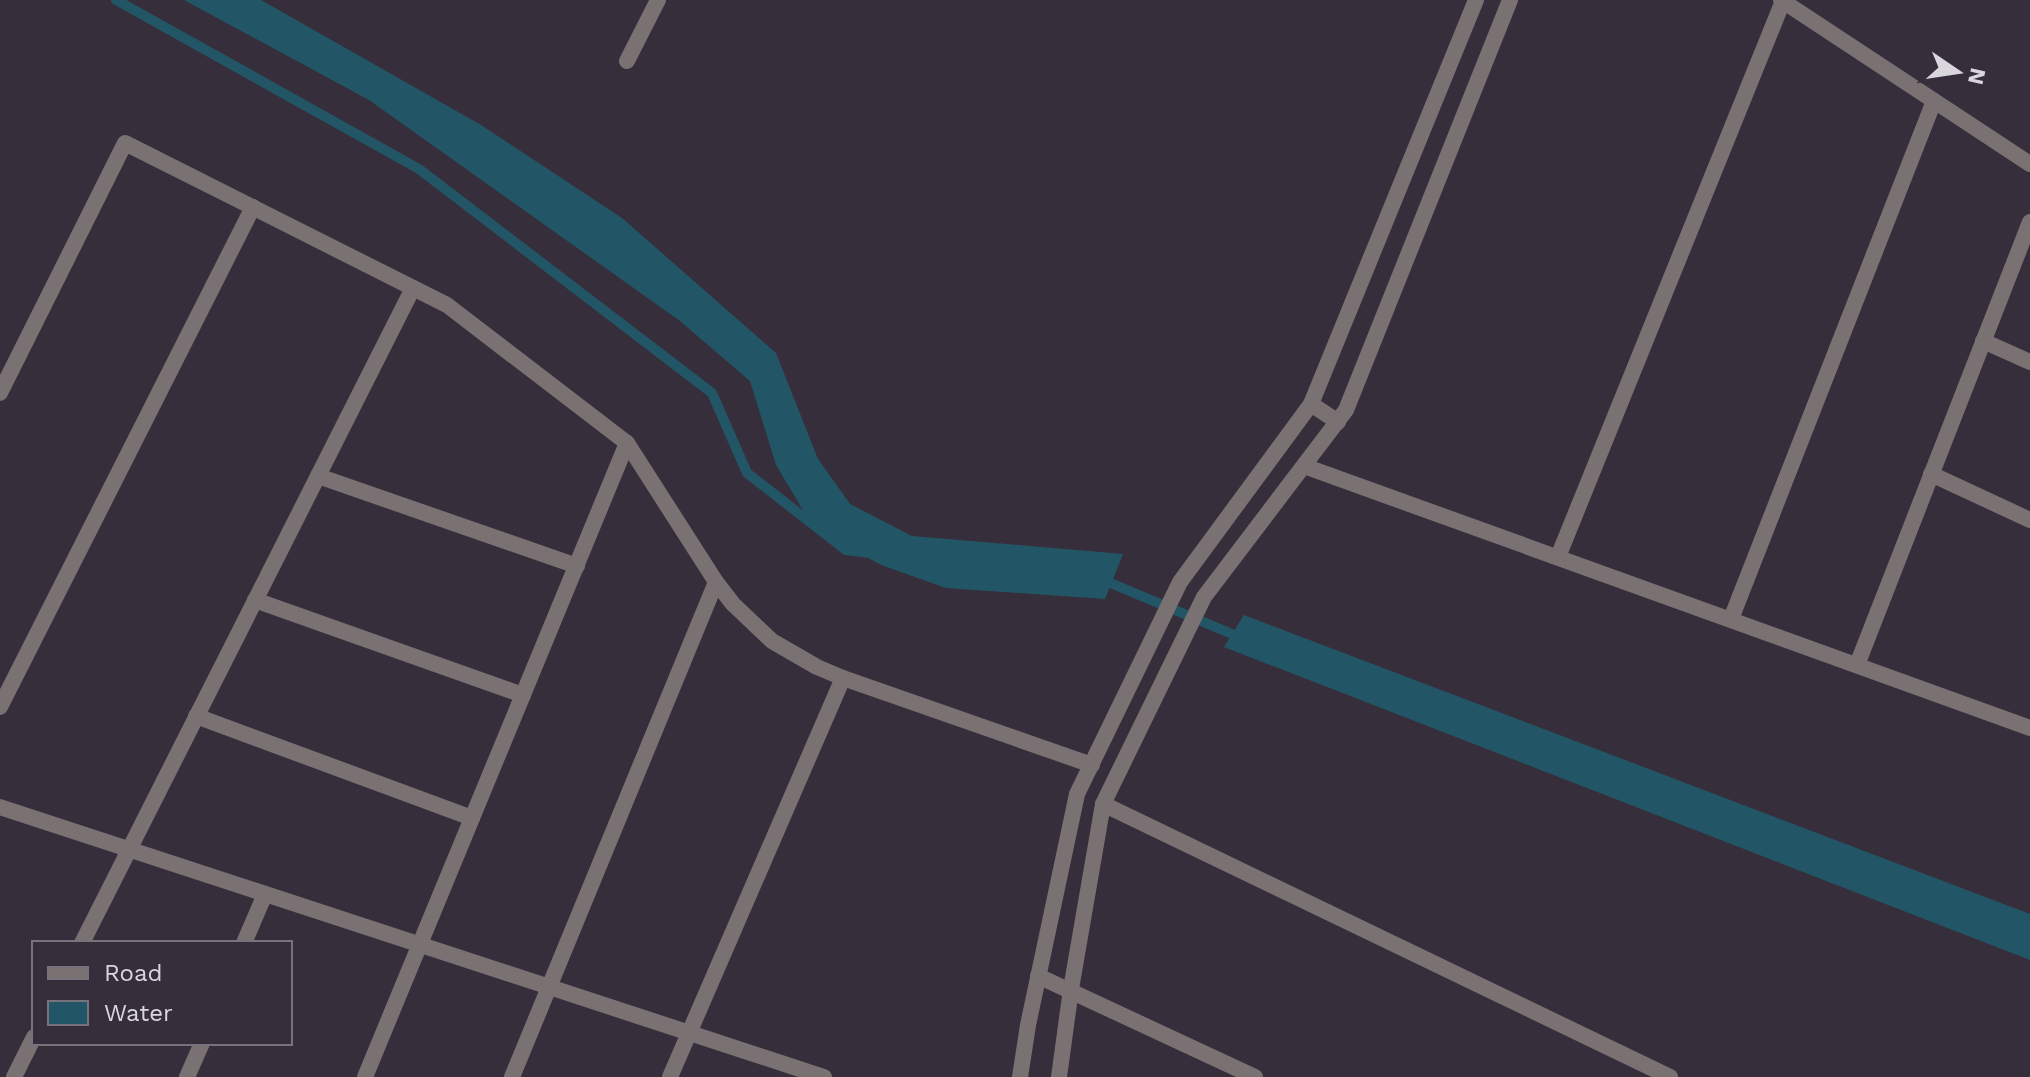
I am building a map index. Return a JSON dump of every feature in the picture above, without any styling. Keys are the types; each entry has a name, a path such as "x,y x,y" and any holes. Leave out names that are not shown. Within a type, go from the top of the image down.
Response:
{"street":[{"path":"627,61 658,0"},
{"path":"1020,1077 1077,794 1180,582 1311,404 1476,0"},
{"path":"1059,1077 1103,804 1204,597 1346,410 1510,0"},
{"path":"1558,557 1782,1 2030,164"},
{"path":"1731,619 1934,101"},
{"path":"0,393 125,143 447,305 627,443 716,582 733,604 772,641 843,678 1092,765"},
{"path":"0,707 253,207"},
{"path":"1857,665 2030,222"},
{"path":"83,941 413,288"},
{"path":"1983,341 2030,362"},
{"path":"1311,404 1338,422"},
{"path":"365,1077 627,443"},
{"path":"1304,466 2030,728"},
{"path":"1931,474 2030,520"},
{"path":"318,476 577,566"},
{"path":"512,1077 716,582"},
{"path":"255,600 523,695"},
{"path":"670,1077 843,678"},
{"path":"196,716 472,818"},
{"path":"1103,804 1670,1077"},
{"path":"0,807 824,1077"},
{"path":"245,941 265,894"},
{"path":"1038,976 1255,1077"},
{"path":"14,1077 32,1041"},
{"path":"187,1077 201,1045"}],"water":[{"path":"184,0 261,0 481,125 622,218 776,353 818,459 850,504 912,536 1123,554 1105,599 946,588 881,565 813,527 776,465 750,381 680,321 369,100"},
{"path":"1244,615 2030,914 2030,960 1224,647"}],"waterway":[{"path":"116,0 419,169 712,393 747,473 846,550 870,553"},
{"path":"1100,581 1244,639"}]}
